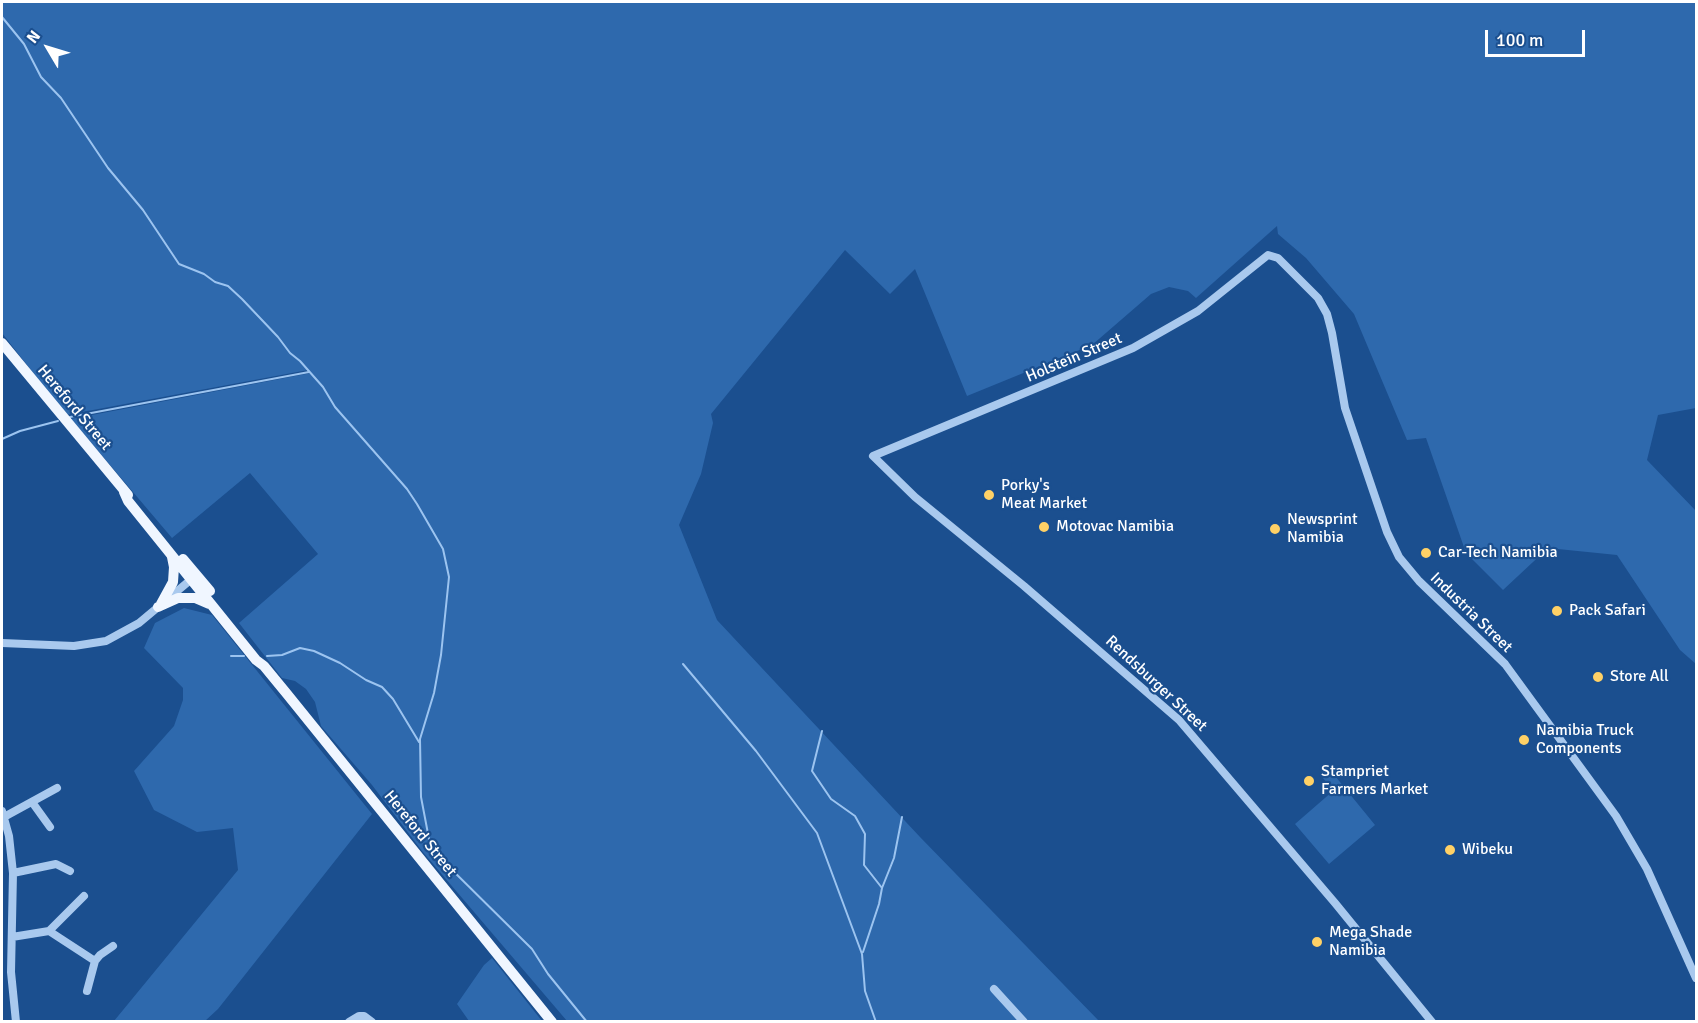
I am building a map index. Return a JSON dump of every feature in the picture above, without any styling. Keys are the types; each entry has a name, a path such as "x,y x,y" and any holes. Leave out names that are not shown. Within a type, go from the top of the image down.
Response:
{"main road":[{"name":"Hereford Street","path":"2,343 124,492 132,498 260,656 264,666"},
{"name":"Hereford Street","path":"124,492 128,501 170,553 194,577 214,608 256,660 264,666 552,1022"},
{"path":"160,605 173,582 174,567 170,553"},
{"path":"160,605 187,598 202,600 214,608"}],"street":[{"name":"Holstein Street","path":"873,456 1133,348 1198,311 1268,255"},
{"name":"Industria Street","path":"1268,255 1278,258 1305,284 1318,298 1327,314 1345,408 1387,532 1399,557 1419,581 1505,664 1616,816 1647,869 1696,978"},
{"name":"Rendsburger Street","path":"873,456 915,497 1041,600 1179,720 1335,903 1432,1022"},
{"path":"2,643 74,646 96,644 125,632 194,577"},
{"path":"16,1022 11,972 13,873 9,836 3,814 57,788"},
{"path":"32,802 50,827"},
{"path":"13,873 56,864 70,870"},
{"path":"12,937 49,932 84,896"},
{"path":"49,932 95,961"},
{"path":"87,991 95,961 113,946"},
{"path":"994,989 1024,1022"},
{"path":"349,1022 359,1016 364,1016 372,1022"}],"shaded area":[{"path":"2,2 1696,2 1696,408 1658,415 1647,460 1696,511 1696,664 1680,650 1617,555 1548,548 1503,590 1466,553 1426,438 1407,440 1354,314 1306,258 1278,234 1277,226 1196,298 1188,291 1169,287 1151,294 1092,345 967,396 915,269 890,294 845,250 711,414 713,423 701,474 679,525 717,620 920,837 1099,1021 567,1021 422,851 372,785 321,726 315,702 306,689 295,681 282,678 239,623 318,554 250,473 172,538 71,419 311,373 308,370 66,415 2,333"},
{"path":"184,608 212,615 372,814 218,1009 205,1021 114,1021 238,870 233,828 197,832 154,810 134,771 174,726 183,700 183,688 144,648 155,623"},
{"path":"1331,771 1375,825 1329,864 1295,824 1333,791 1323,778"},
{"path":"492,958 542,1021 469,1021 457,1004 484,965"}],"waterway":[{"path":"2,17 24,44 41,77 61,98 108,168 143,210 179,264 228,286 242,299 323,387 335,407 407,489 417,504 443,549 449,577 441,655 434,693 420,739 421,797 429,839 438,856 532,949 548,974 587,1022"},
{"path":"70,417 309,372"},
{"path":"2,439 20,431 58,421"},
{"path":"267,656 282,655 300,648 314,651 340,663 366,680 382,687 393,699 419,742"},
{"path":"231,656 244,656"},
{"path":"683,664 756,751 817,833 862,954 865,991 876,1022"},
{"path":"822,731 812,771 831,799 855,816 865,834 864,865 882,888"},
{"path":"863,952 882,888 894,858 902,817"}],"place":[{"name":"Porky's Meat Market","path":"989,495"},
{"name":"Motovac Namibia","path":"1044,527"},
{"name":"Newsprint Namibia","path":"1275,529"},
{"name":"Car-Tech Namibia","path":"1426,553"},
{"name":"Pack Safari","path":"1557,611"},
{"name":"Store All","path":"1598,677"},
{"name":"Namibia Truck Components","path":"1524,740"},
{"name":"Stampriet Farmers Market","path":"1309,781"},
{"name":"Wibeku","path":"1450,850"},
{"name":"Mega Shade Namibia","path":"1317,942"}]}
